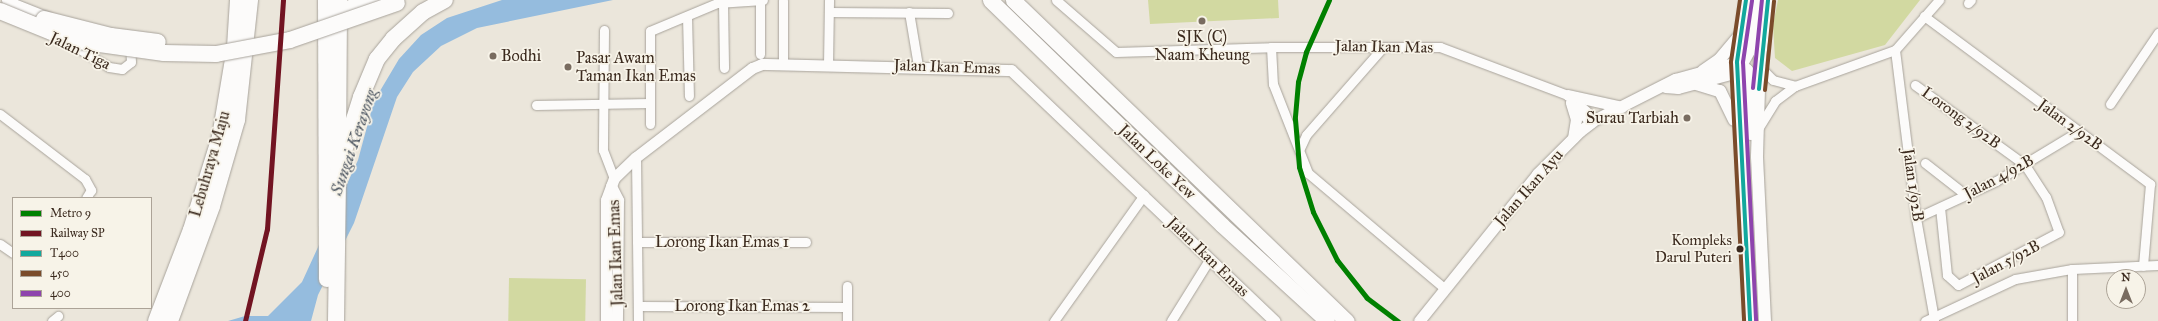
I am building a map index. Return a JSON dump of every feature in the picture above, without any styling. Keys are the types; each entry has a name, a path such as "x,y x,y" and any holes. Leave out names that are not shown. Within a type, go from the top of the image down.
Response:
{"highway":[{"path":"0,0 37,17 86,31 185,45 266,36 373,0"},
{"name":"Lebuhraya Maju","path":"166,315 220,137 235,47 238,0"},
{"name":"Lebuhraya Maju","path":"166,315 212,206 237,120 250,0"},
{"path":"326,0 326,321"},
{"path":"336,321 339,0"},
{"path":"338,170 361,97 377,59 423,12 445,0"},
{"name":"Jalan Loke Yew","path":"990,0 1222,225 1327,321"},
{"name":"Jalan Loke Yew","path":"1013,0 1346,321"},
{"path":"0,11 70,40 164,53 216,54 290,40 401,1"}],"main road":[{"path":"1746,0 1739,36 1739,137 1750,321"},
{"path":"1739,67 1751,48 1757,0"},
{"path":"1765,321 1757,156 1760,67 1768,0"},
{"path":"1703,71 1719,60 1739,36"},
{"path":"1739,67 1748,77 1750,132 1757,156"},
{"path":"1693,83 1707,85 1726,96 1739,137"}],"street":[{"name":"Jalan Tiga","path":"0,15 74,45 110,67 122,69 131,62 132,50 121,36 36,13 6,0"},
{"path":"650,124 650,31 723,2 761,0 760,54"},
{"path":"783,0 783,64"},
{"path":"828,65 829,0"},
{"name":"Jalan Ikan Mas","path":"1056,0 1109,47 1126,54 1149,49 1271,47 1383,47 1449,49 1556,91 1570,99 1593,121"},
{"path":"1758,129 1774,101 1795,86 1895,50 1939,0"},
{"path":"723,2 724,68"},
{"path":"829,12 948,13"},
{"path":"910,12 918,66"},
{"path":"687,16 689,96"},
{"name":"Jalan 2/92B","path":"1924,16 2150,184 2143,266"},
{"path":"604,30 603,150 613,182"},
{"path":"2110,104 2158,34"},
{"path":"1271,47 1273,84 1300,148 1304,164 1316,181 1444,288"},
{"path":"1300,148 1306,135 1383,47"},
{"name":"Jalan 1/92B","path":"1895,50 1930,320"},
{"name":"Jalan Ikan Emas","path":"606,321 606,200 613,182 636,157 753,67 783,64 918,66 1011,70 1144,195 1209,260 1275,321"},
{"name":"Jalan Ikan Ayu","path":"1419,321 1537,174 1573,138 1593,121 1665,87 1675,80 1703,71 1739,67"},
{"name":"Jalan Ikan Ayu","path":"1665,87 1693,83 1739,67"},
{"path":"1760,67 1773,80 1795,86"},
{"name":"Lorong 2/92B","path":"1915,85 2025,165"},
{"path":"1573,138 1576,119 1570,99 1622,107"},
{"path":"536,105 650,103"},
{"path":"0,114 85,179 91,190 87,197"},
{"name":"Jalan 4/92B","path":"1916,218 2025,165 2079,131"},
{"path":"636,157 638,321"},
{"path":"1925,163 1966,195"},
{"name":"Jalan 5/92B","path":"1940,207 1947,275 1952,282 1966,284 2059,232 2046,197 2025,165"},
{"name":"Jalan Ikan Emas","path":"613,182 618,200 617,321"},
{"path":"1054,321 1144,195"},
{"name":"Lorong Ikan Emas 1","path":"637,242 806,242"},
{"path":"0,244 12,252"},
{"path":"1171,321 1209,260"},
{"path":"1930,320 2015,279 2072,269 2158,265"},
{"path":"2072,269 2072,321"},
{"path":"847,286 847,321"},
{"name":"Lorong Ikan Emas 2","path":"638,306 846,307"}],"green space":[{"path":"1148,0 1278,0 1279,18 1150,24"},
{"path":"1778,0 1920,0 1885,45 1792,71 1775,58 1773,25"},
{"path":"509,278 586,279 585,321 508,321"}],"water":[{"path":"502,0 613,0 477,28 441,46 413,72 397,97 354,223 318,295 311,321 228,321 245,316 268,316 302,282 358,160 374,101 399,59 421,35 447,18"}],"metro line":[{"name":"9","path":"1329,0 1306,52 1298,82 1295,119 1299,167 1313,212 1337,260 1367,298 1398,321"}],"rail line":[{"name":"SP","path":"245,321 267,229 283,0"}],"transit line":[{"name":"450","path":"1740,0 1731,62 1744,321"},
{"name":"T400","path":"1746,0 1737,62 1750,321"},
{"name":"400","path":"1753,88 1762,0"},
{"name":"T400","path":"1759,89 1768,0"},
{"name":"400","path":"1752,1 1743,62 1756,321"},
{"name":"450","path":"1765,90 1774,1"}],"place":[{"name":"SJK (C) Naam Kheung","path":"1202,21"},
{"name":"Bodhi","path":"493,56"},
{"name":"Pasar Awam Taman Ikan Emas","path":"568,67"},
{"name":"Surau Tarbiah","path":"1687,118"},
{"name":"Kompleks Darul Puteri","path":"1740,249"}],"water label":[{"name":"Sungai Kerayong","path":"354,142"}]}
